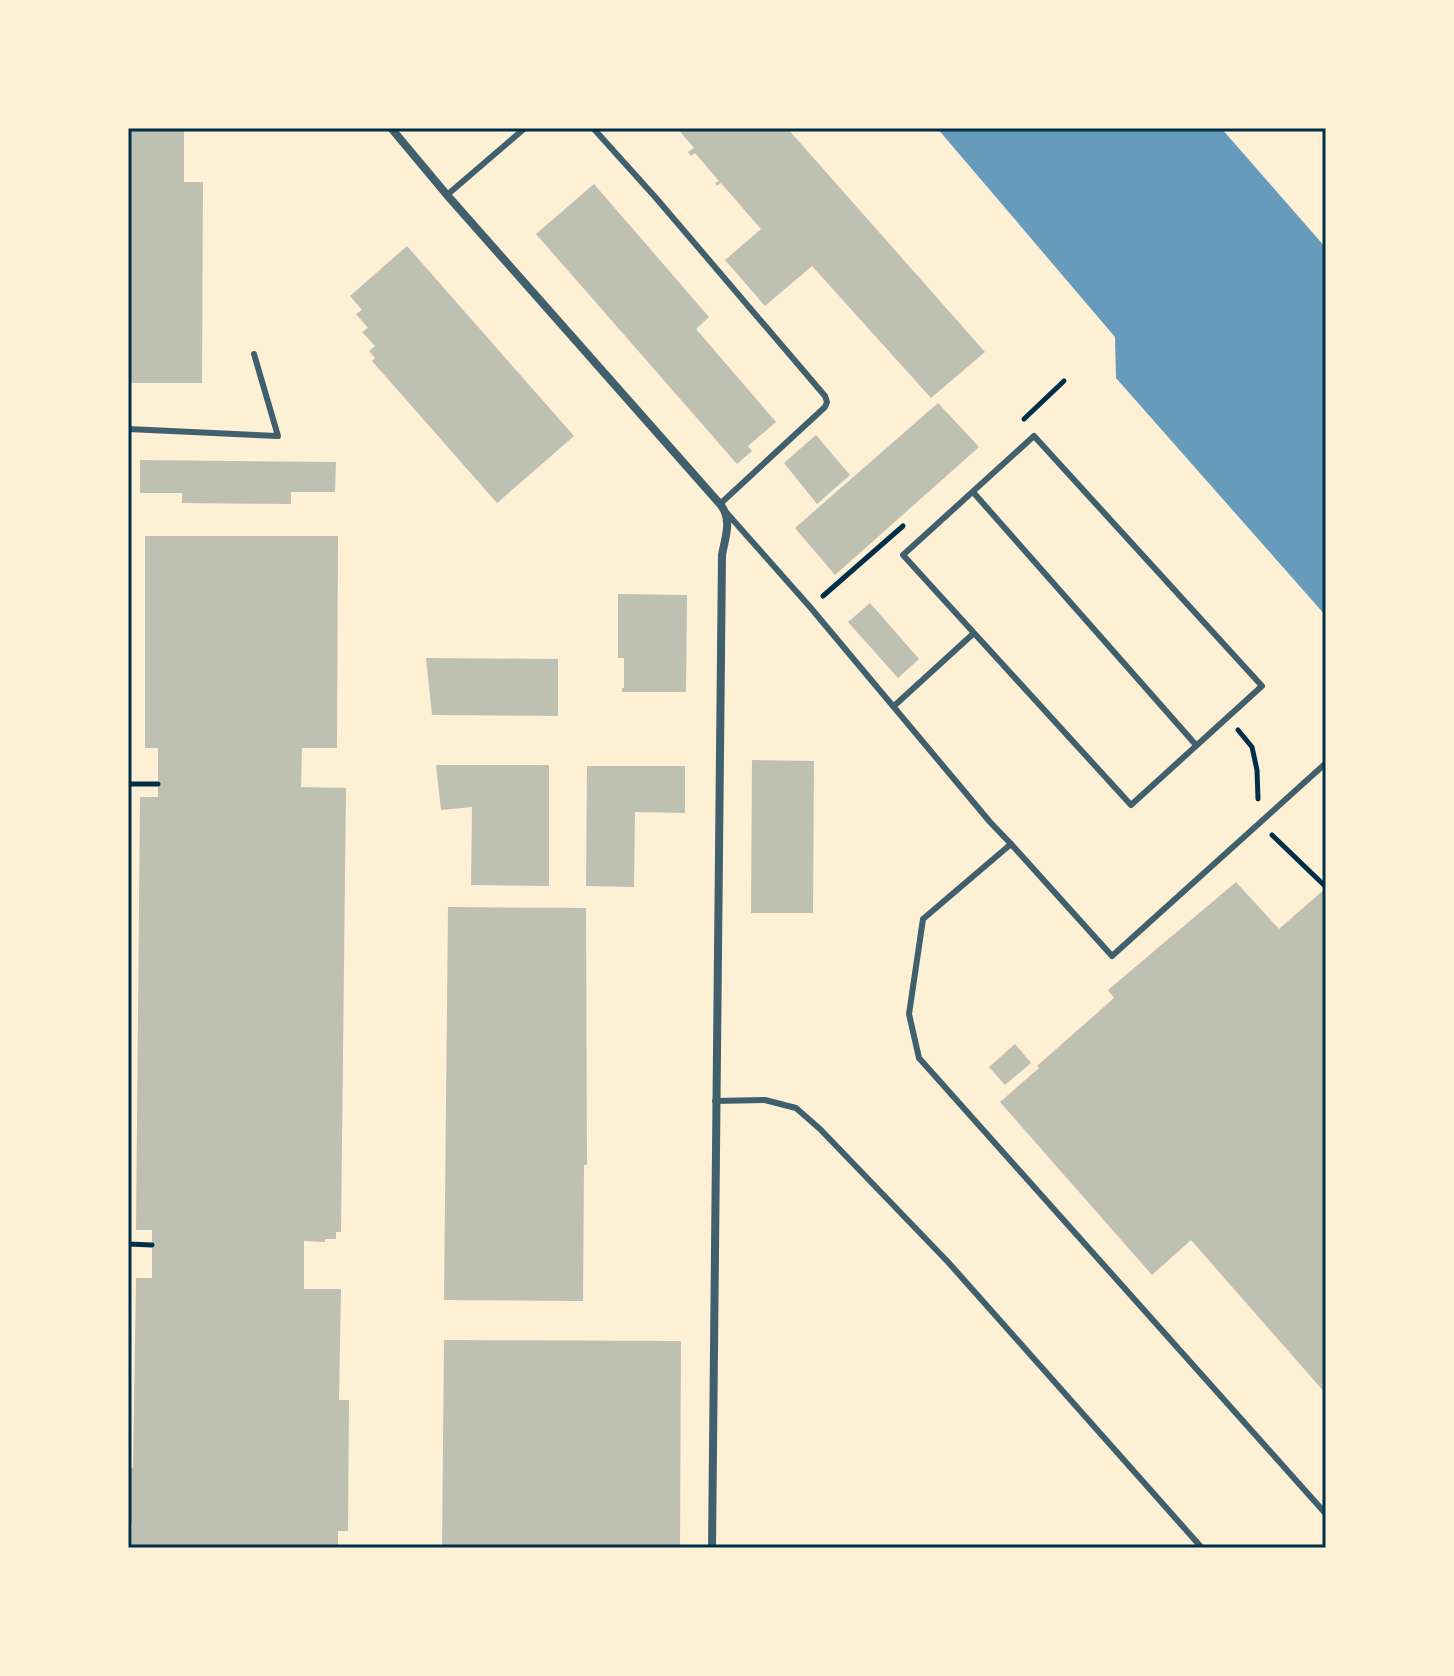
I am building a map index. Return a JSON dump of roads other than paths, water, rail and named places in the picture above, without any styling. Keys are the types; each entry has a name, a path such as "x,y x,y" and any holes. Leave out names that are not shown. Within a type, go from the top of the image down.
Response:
{"street":[{"path":"391,128 723,508 727,526 722,555 712,1548"}],"lane":[{"path":"447,195 525,128"},
{"path":"593,128 825,396 825,407 723,508 990,822 1112,956 1326,763"},
{"path":"128,429 278,436 254,354"},
{"path":"1034,436 1262,686 1131,805 903,555 973,492 1034,436"},
{"path":"973,492 1196,745"},
{"path":"894,706 974,633"},
{"path":"1011,844 923,919 909,1014 919,1058 1326,1514"},
{"path":"715,1101 765,1100 796,1108 820,1129 948,1262 1202,1548"}],"water":[{"path":"937,128 1221,128 1326,248 1326,616 1116,378 1115,337"}]}
